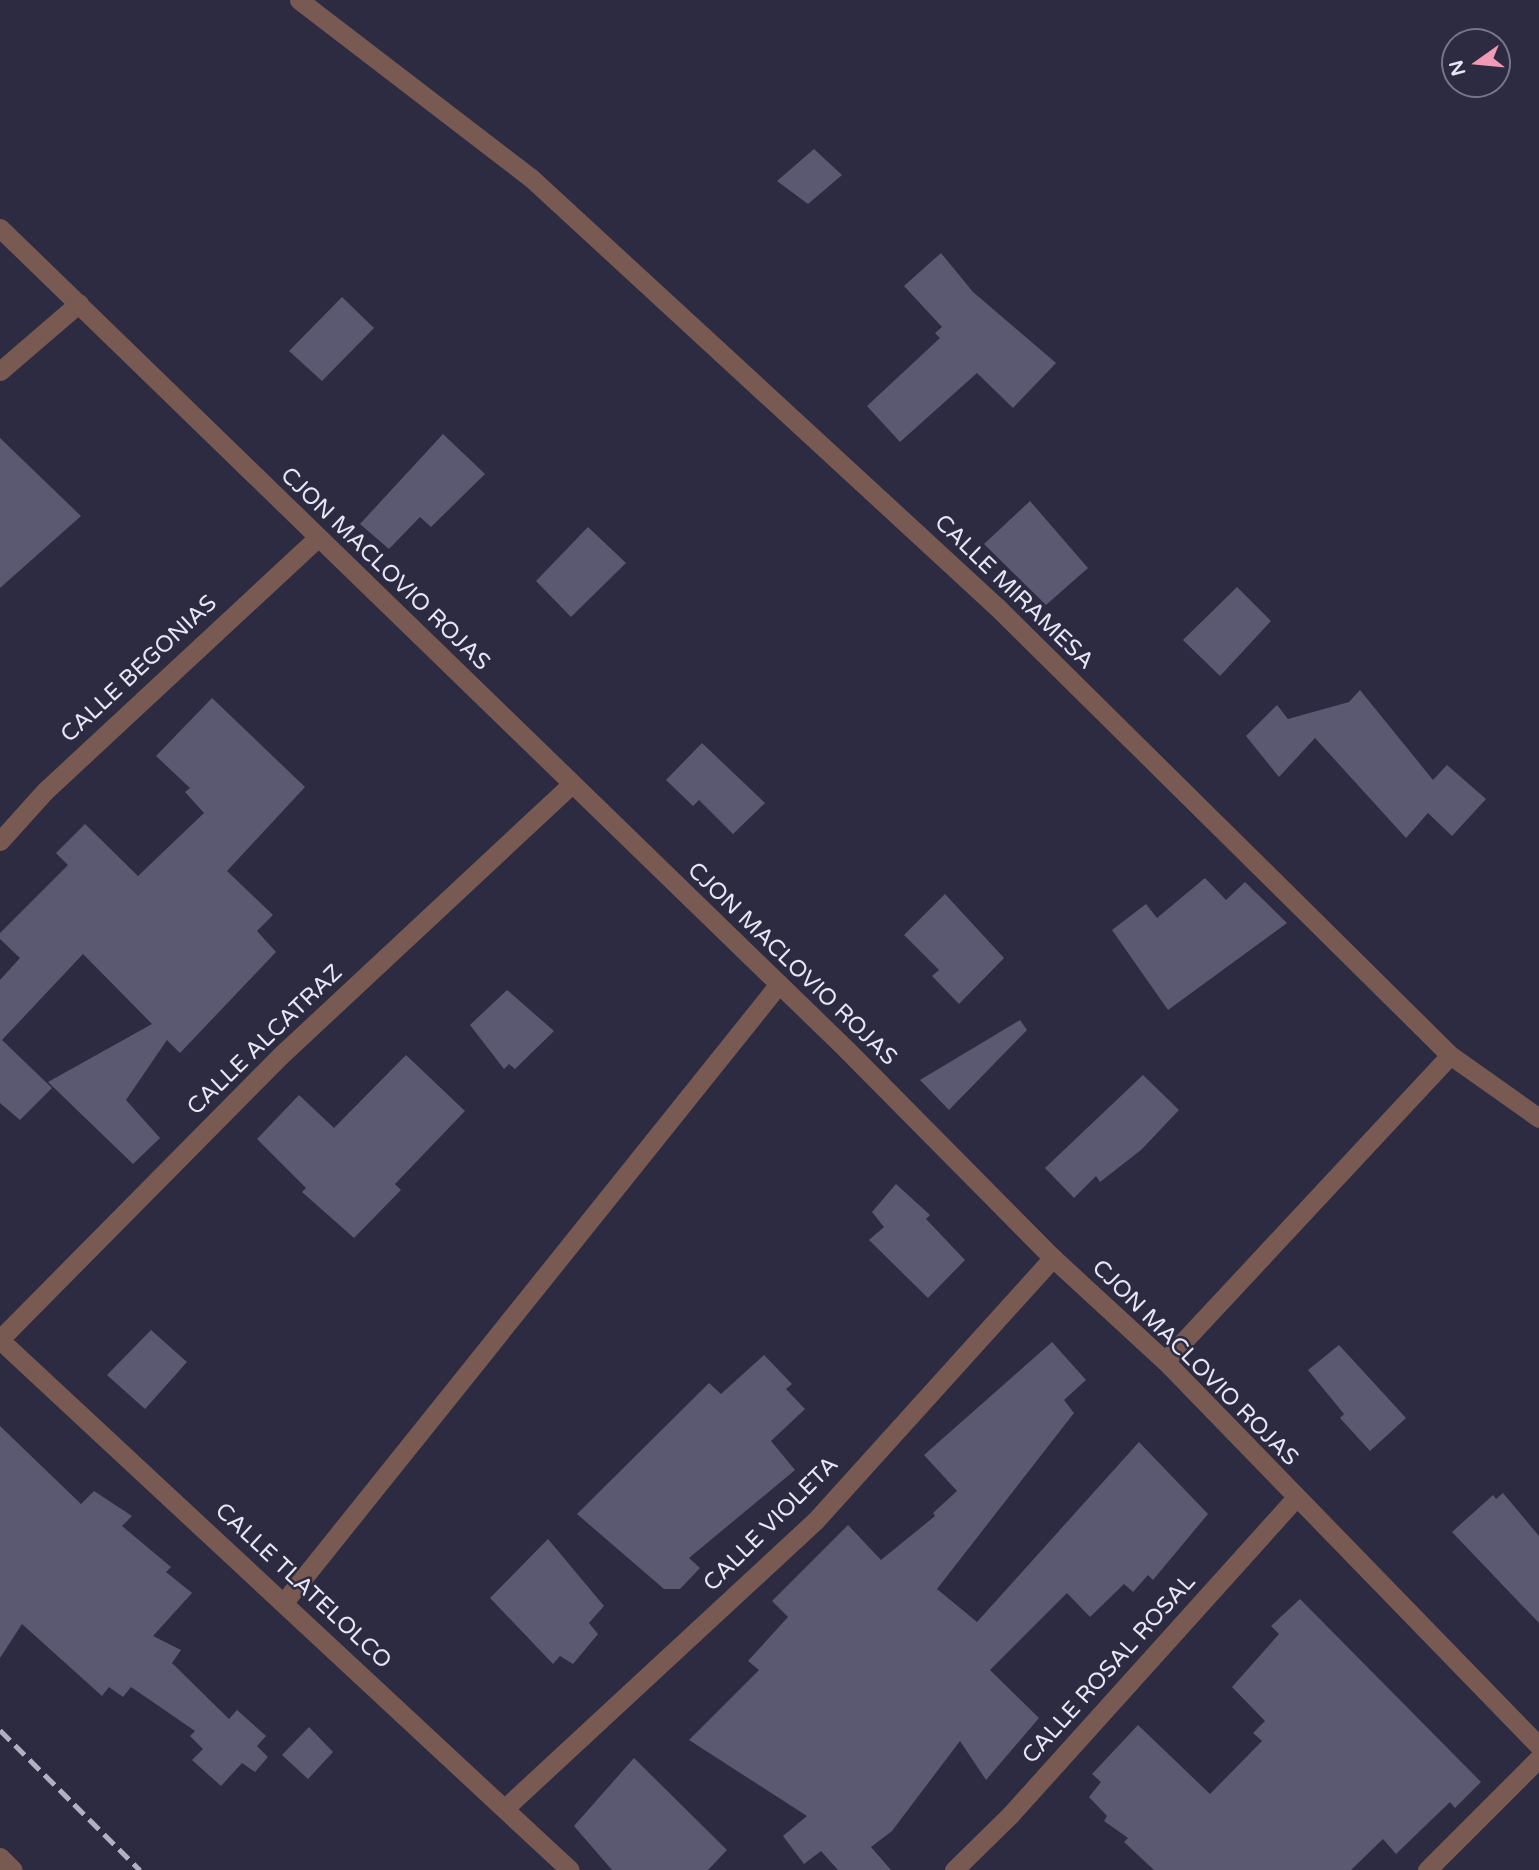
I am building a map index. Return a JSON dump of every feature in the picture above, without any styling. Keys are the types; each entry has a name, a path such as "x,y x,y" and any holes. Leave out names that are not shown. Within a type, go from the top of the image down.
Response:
{"street":[{"name":"CALLE MIRAMESA","path":"299,0 530,177 997,607 1450,1055 1539,1118"},
{"name":"CJON MACLOVIO ROJAS","path":"0,228 779,984 1053,1258 1165,1361 1539,1746"},
{"path":"0,371 79,303"},
{"name":"CALLE BEGONIAS","path":"0,841 44,791 317,538"},
{"name":"CALLE ALCATRAZ","path":"0,1339 280,1056 572,784"},
{"path":"284,1602 779,984"},
{"path":"1165,1361 1450,1055"},
{"name":"CALLE VIOLETA","path":"505,1808 815,1521 1053,1258"},
{"name":"CALLE TLATELOLCO","path":"0,1339 570,1870"},
{"name":"CALLE ROSAL ROSAL","path":"954,1870 1011,1814 1296,1497"},
{"path":"1427,1870 1539,1758"},
{"path":"0,1857 13,1870"}],"building":[{"path":"814,149 842,175 808,204 777,181"},
{"path":"941,253 973,292 1056,363 1013,408 977,373 900,442 867,406 940,338 935,333 942,327 904,286"},
{"path":"342,297 374,328 322,381 289,351"},
{"path":"443,434 485,474 431,527 420,517 389,549 360,524"},
{"path":"0,438 81,516 0,588"},
{"path":"1030,501 1088,568 1046,605 984,544"},
{"path":"588,527 626,563 571,617 536,581"},
{"path":"1237,587 1271,621 1220,676 1183,640"},
{"path":"1360,690 1433,780 1447,765 1486,799 1452,836 1428,813 1406,838 1315,738 1279,777 1246,736 1277,705 1288,719 1349,702"},
{"path":"212,698 305,787 227,871 273,915 257,931 276,952 180,1053 167,1040 126,1100 160,1138 133,1164 48,1082 152,1024 83,954 2,1040 52,1088 20,1120 0,1103 0,980 20,958 0,939 0,933 68,865 56,853 85,824 138,876 204,813 185,792 190,788 156,756"},
{"path":"702,743 765,803 733,834 699,800 693,806 666,780"},
{"path":"1205,878 1226,900 1245,882 1287,923 1168,1010 1112,930 1146,904 1157,918"},
{"path":"945,894 1004,958 959,1004 932,976 939,970 904,935"},
{"path":"507,990 554,1031 515,1069 509,1064 504,1069 470,1025"},
{"path":"1020,1020 1027,1030 949,1110 920,1080"},
{"path":"406,1055 465,1111 395,1184 401,1190 354,1238 302,1192 306,1188 257,1139 299,1095 334,1128"},
{"path":"1143,1075 1179,1110 1141,1150 1100,1182 1096,1176 1074,1198 1045,1168"},
{"path":"896,1184 930,1215 926,1219 965,1260 928,1298 869,1240 884,1227 872,1212"},
{"path":"151,1330 187,1362 145,1409 107,1375"},
{"path":"1052,1342 1086,1380 1064,1400 1074,1413 937,1589 977,1622 1139,1442 1208,1514 1153,1580 1148,1575 1133,1592 1124,1584 1090,1617 1067,1593 990,1670 1039,1718 986,1780 960,1741 892,1831 871,1847 891,1870 838,1870 821,1851 804,1864 783,1836 807,1816 689,1740 759,1670 748,1661 788,1617 772,1601 848,1525 881,1560 935,1516 933,1513 957,1491 924,1455"},
{"path":"1339,1345 1406,1418 1370,1451 1340,1418 1344,1414 1308,1370"},
{"path":"764,1355 792,1384 786,1389 805,1409 771,1441 795,1470 689,1558 700,1568 680,1589 664,1589 577,1514 709,1383 721,1394"},
{"path":"0,1426 81,1504 94,1491 132,1516 122,1526 171,1567 166,1572 192,1593 153,1636 181,1650 172,1663 229,1719 237,1710 266,1736 257,1746 268,1757 255,1772 242,1763 221,1786 192,1760 203,1749 190,1736 195,1731 131,1687 123,1697 109,1687 102,1696 22,1624 0,1658"},
{"path":"1503,1493 1539,1536 1539,1623 1452,1532 1493,1495 1496,1499"},
{"path":"548,1539 604,1606 589,1623 598,1634 573,1664 560,1656 553,1664 490,1598"},
{"path":"1300,1599 1481,1782 1455,1808 1450,1802 1396,1854 1383,1839 1351,1870 1154,1870 1124,1842 1128,1838 1104,1821 1107,1816 1089,1797 1101,1782 1092,1774 1138,1725 1210,1794 1262,1741 1253,1733 1265,1721 1232,1687 1279,1634 1271,1626"},
{"path":"309,1727 333,1752 308,1779 282,1755"},
{"path":"634,1758 727,1850 708,1870 612,1870 574,1826"}],"railway":[{"path":"0,1730 140,1870"}]}
